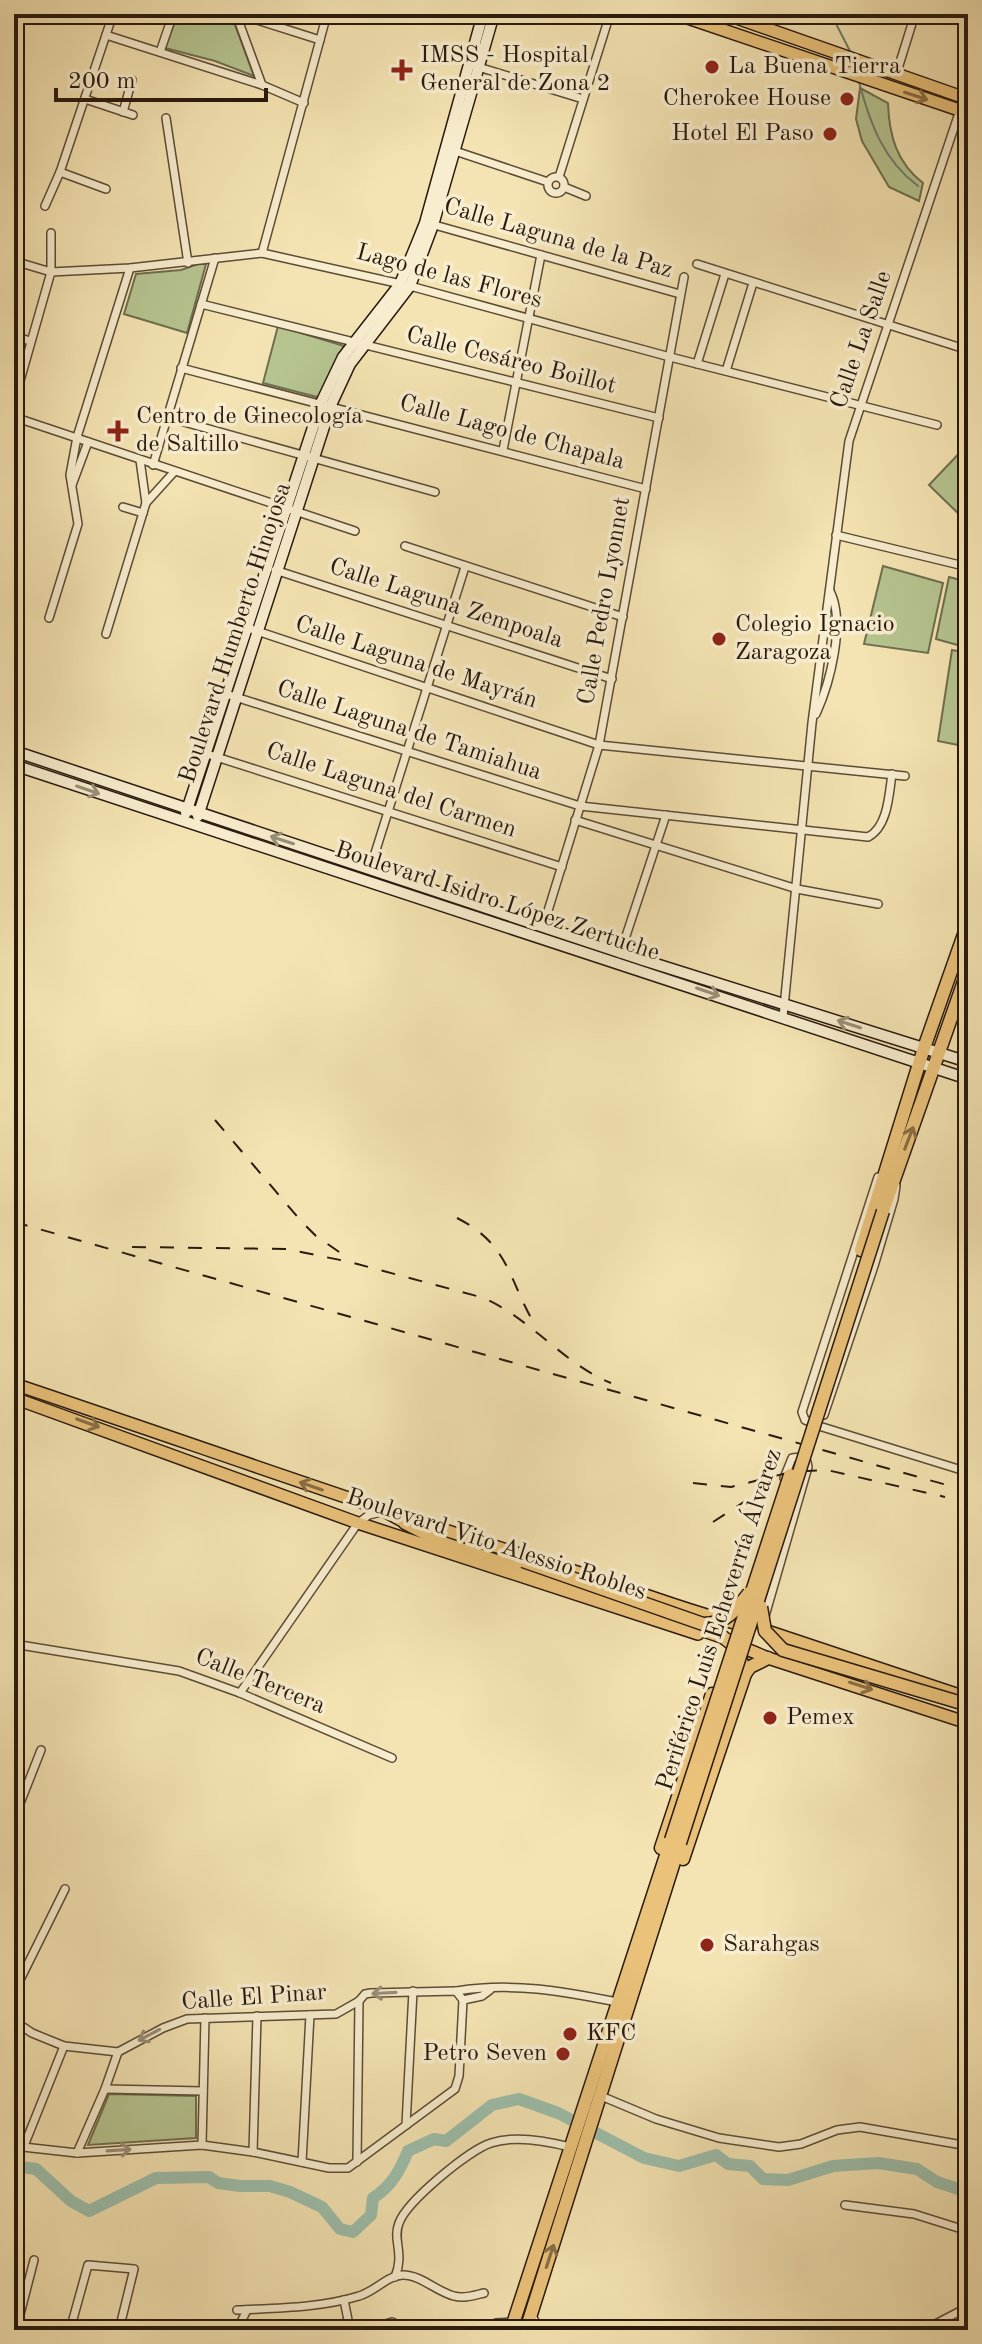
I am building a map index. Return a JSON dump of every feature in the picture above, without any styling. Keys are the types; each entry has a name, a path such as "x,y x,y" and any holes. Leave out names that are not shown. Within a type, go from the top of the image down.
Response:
{"highway":[{"name":"Periférico Luis Echeverría Álvarez","path":"512,2326 591,2108 617,2002 676,1842 879,1208 919,1063 968,923"},
{"name":"Periférico Luis Echeverría Álvarez","path":"892,1166 934,1068 968,970"},
{"path":"385,1511 446,1544 715,1634 731,1642 741,1657 745,1674"},
{"path":"405,1523 703,1624 729,1617 759,1586"},
{"path":"759,1586 762,1621 771,1640 783,1650 967,1702"},
{"path":"731,1642 782,1638"},
{"path":"649,1909 650,1884 731,1642"},
{"path":"666,1889 678,1873 745,1674 750,1667 768,1658"},
{"path":"720,1671 730,1666 745,1674"},
{"name":"Periférico Luis Echeverría Álvarez","path":"591,2108 601,2096 666,1889 676,1842"},
{"name":"Periférico Luis Echeverría Álvarez","path":"526,2330 576,2143"}],"main road":[{"name":"Boulevard Humberto Hinojosa","path":"195,825 212,755 326,404 332,376 405,285 429,224 451,150 474,65 483,14"},
{"name":"Boulevard Humberto Hinojosa","path":"474,65 494,14"},
{"path":"676,14 964,112"},
{"path":"725,14 968,99"},
{"name":"Boulevard Isidro López Zertuche","path":"14,751 370,869 492,916 543,927 783,1017 968,1079"},
{"name":"Boulevard Humberto Hinojosa","path":"184,822 212,755"},
{"name":"Boulevard Isidro López Zertuche","path":"14,765 184,822 968,1062"},
{"name":"Boulevard Vito Alessio Robles","path":"14,1384 61,1407 358,1523 668,1626 731,1642 768,1658 968,1723"},
{"name":"Boulevard Vito Alessio Robles","path":"14,1398 61,1407 607,1581 711,1618 760,1629 874,1665 967,1702"},
{"path":"767,1612 770,1626 782,1638 786,1663"},
{"path":"731,1642 760,1629"}],"street":[{"path":"45,206 60,172 113,14"},
{"path":"160,52 173,14"},
{"path":"237,14 262,85"},
{"path":"237,14 320,40"},
{"path":"262,253 327,14"},
{"path":"559,177 610,14"},
{"path":"896,75 915,14"},
{"path":"106,35 262,85 304,103"},
{"path":"474,65 583,99"},
{"path":"123,112 132,80"},
{"path":"85,99 133,115"},
{"name":"Calle La Salle","path":"783,1017 812,723 828,688 833,652 837,609 829,589 849,441 964,112"},
{"path":"166,118 188,263"},
{"path":"451,150 548,182 552,192 558,193 564,187"},
{"path":"60,172 106,189"},
{"path":"548,182 553,177 559,177 564,187"},
{"path":"564,187 586,196"},
{"name":"Calle Laguna de la Paz","path":"429,224 680,294"},
{"path":"14,402 51,272 51,233"},
{"name":"Lago de las Flores","path":"14,261 51,272 188,263 262,253 405,285 937,425"},
{"path":"503,450 541,255"},
{"path":"153,465 215,258"},
{"path":"697,264 968,350"},
{"path":"77,462 77,437 130,268"},
{"path":"697,364 725,274"},
{"name":"Calle Pedro Lyonnet","path":"543,927 599,745 684,277"},
{"path":"726,371 753,283"},
{"name":"Calle Cesáreo Boillot","path":"201,304 659,418"},
{"path":"14,336 30,341"},
{"name":"Calle Lago de Chapala","path":"181,368 646,489"},
{"path":"14,417 355,531"},
{"path":"166,417 435,492"},
{"path":"49,618 78,524 70,475 88,442"},
{"path":"106,634 146,503 140,460"},
{"path":"146,503 174,472"},
{"path":"123,507 143,513"},
{"path":"836,535 968,567"},
{"path":"405,546 623,617"},
{"path":"370,869 465,567"},
{"name":"Calle Laguna Zempoala","path":"272,569 612,679"},
{"name":"Calle Laguna de Mayrán","path":"252,629 599,745 905,776"},
{"name":"Calle Laguna de Tamiahua","path":"231,696 580,806 868,837 877,831 883,817 892,774"},
{"name":"Calle Laguna del Carmen","path":"212,755 562,867"},
{"path":"619,957 666,815"},
{"path":"575,820 797,889 878,904"},
{"path":"892,1166 878,1178 867,1206 802,1412 805,1420 821,1422 968,1472"},
{"path":"821,1422 888,1223 894,1199 892,1166"},
{"name":"Periférico Luis Echeverría Álvarez","path":"738,1605 758,1559 790,1462 795,1456 801,1457 808,1467 760,1629"},
{"path":"240,1693 358,1523 369,1515 385,1511"},
{"path":"711,1618 724,1616 738,1605 747,1616 758,1617 767,1612"},
{"name":"Calle Tercera","path":"14,1644 179,1671 240,1693 392,1758"},
{"path":"15,1810 41,1750"},
{"path":"14,1992 65,1889"},
{"name":"Calle El Pinar","path":"118,2052 177,2022 205,2018 336,2014 365,1994 528,1987 617,2002"},
{"name":"Calle El Pinar","path":"463,2000 482,1996 491,1990"},
{"path":"406,2125 413,1991"},
{"path":"14,2146 77,2153 202,2145 338,2169 348,2168 455,2089 459,2076 463,2000 456,1991"},
{"path":"357,2162 359,2001"},
{"path":"302,2162 310,2015"},
{"path":"253,2152 257,2016"},
{"path":"202,2145 205,2018"},
{"path":"14,2038 17,2023 45,2040 64,2046 118,2052 77,2153"},
{"path":"24,2146 64,2046"},
{"path":"105,2089 203,2091"},
{"path":"601,2096 656,2119 719,2138 779,2147 801,2144 837,2130 860,2127 968,2146"},
{"path":"395,2277 400,2265 396,2233 400,2219 432,2183 476,2150 493,2142 535,2140 576,2143"},
{"path":"845,2205 914,2214 968,2231"},
{"path":"16,2330 34,2260"},
{"path":"70,2330 88,2265 134,2269 119,2330"},
{"path":"237,2310 344,2300 374,2290 395,2277 411,2276 455,2297 484,2293"},
{"path":"344,2300 350,2330"},
{"path":"924,2330 968,2307"},
{"path":"237,2330 247,2310"},
{"path":"531,2314 541,2330"},
{"path":"366,2330 392,2322 408,2330"},
{"path":"486,2330 496,2323 512,2326"}],"green space":[{"path":"178,14 222,14 232,17 254,76 215,61 165,48"},
{"path":"860,88 888,103 896,148 907,167 923,183 919,201 889,187 862,141 856,119"},
{"path":"206,264 187,333 124,314 136,274 181,270"},
{"path":"278,326 344,346 321,398 263,383"},
{"path":"968,444 968,523 929,485"},
{"path":"883,566 943,583 928,653 864,644"},
{"path":"949,577 968,582 968,648 936,639"},
{"path":"952,650 968,653 968,747 938,741"},
{"path":"109,2094 196,2096 196,2138 88,2145"}],"waterway":[{"path":"831,14 851,53"},
{"path":"859,82 880,140 896,165 918,186"},
{"path":"14,2166 36,2169 71,2201 89,2211 156,2178 209,2177 218,2183 270,2186 290,2192 322,2207 340,2229 353,2232 371,2215 373,2198 395,2177 408,2151 434,2139 446,2141 492,2105 519,2099 558,2113 644,2158 679,2166 716,2155 728,2164 750,2166 763,2179 788,2180 833,2166 878,2163 917,2169 937,2182 968,2192"}],"railway":[{"path":"215,1120 301,1221 316,1236 345,1256"},
{"path":"457,1218 475,1229 499,1253 537,1328"},
{"path":"14,1222 968,1491"},
{"path":"132,1247 286,1249 350,1262 484,1298 517,1317 578,1365 611,1383"},
{"path":"693,1483 731,1487 791,1472 827,1470 945,1497"},
{"path":"713,1522 773,1483"}],"place":[{"name":"La Buena Tierra","path":"712,67"},
{"name":"IMSS - Hospital General de Zona 2","path":"402,70"},
{"name":"Cherokee House","path":"847,99"},
{"name":"Hotel El Paso","path":"830,134"},
{"name":"Centro de Ginecología de Saltillo","path":"118,431"},
{"name":"Colegio Ignacio Zaragoza","path":"719,639"},
{"name":"Pemex","path":"770,1718"},
{"name":"Sarahgas","path":"707,1945"},
{"name":"KFC","path":"570,2034"},
{"name":"Petro Seven","path":"563,2054"}]}
